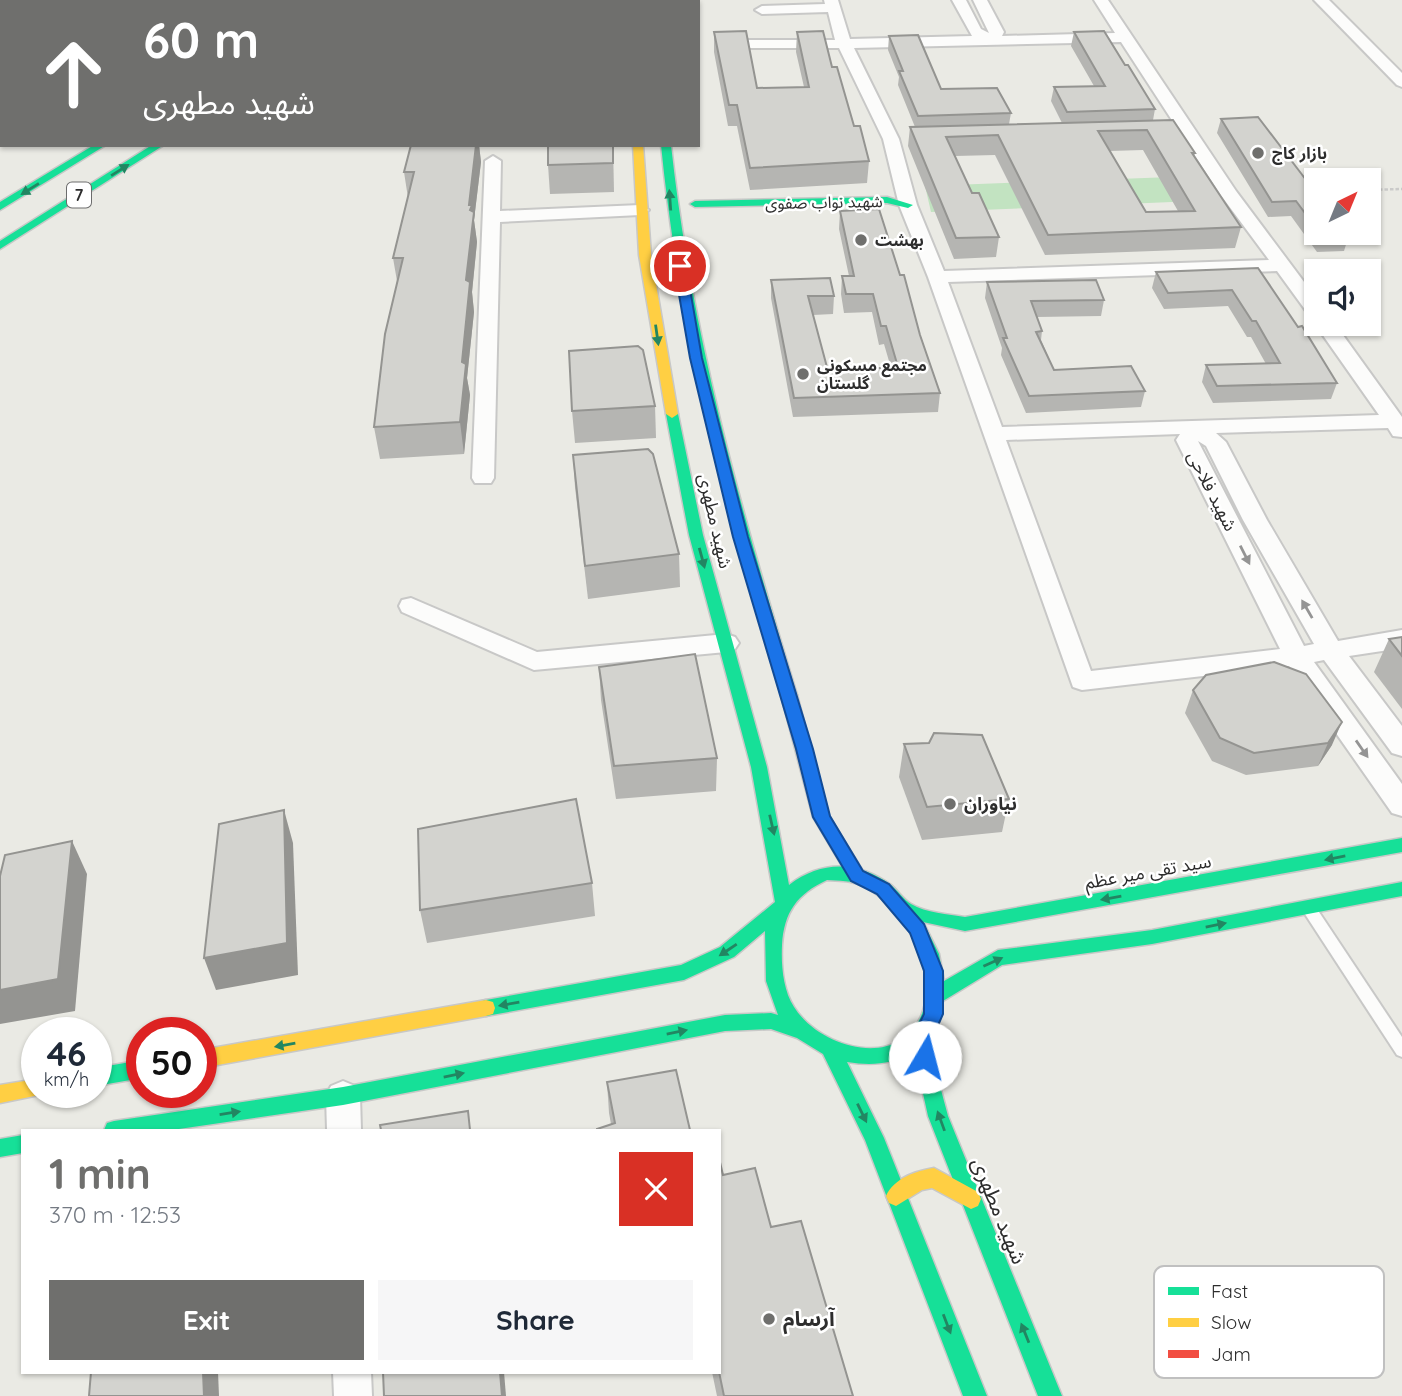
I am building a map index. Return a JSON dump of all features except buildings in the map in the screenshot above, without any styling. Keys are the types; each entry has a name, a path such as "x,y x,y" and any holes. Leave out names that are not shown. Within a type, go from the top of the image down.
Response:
{"main road":[{"name":"7","path":"0,207 98,147"},
{"name":"7","path":"0,246 156,147"},
{"name":"شهید مطهری","path":"638,147 640,210 660,359 699,545 777,844 782,904"},
{"name":"شهید مطهری","path":"666,147 672,220 692,335 741,537 821,817 857,876"},
{"name":"شهید نواب صفوی","path":"695,203 730,209 887,200 908,205"},
{"path":"692,335 706,308"},
{"path":"764,789 789,797 814,788"},
{"name":"سید تقی میر عظم","path":"901,908 965,924 1402,845"},
{"path":"121,1129 343,1096 725,1023 771,1021 802,1031 832,1052 854,1057 878,1057 901,1052 922,1038 934,1014 934,971 918,929 883,889 857,876 825,873 799,884 782,904 727,952 684,972 217,1056"},
{"path":"934,997 998,958 1152,937 1402,889"},
{"path":"782,904 774,926 772,963 781,1001 802,1031"},
{"name":"شهید مطهری","path":"922,1038 927,1076 938,1116 1050,1396"},
{"path":"832,1052 874,1138 975,1396"},
{"path":"0,1094 21,1091"},
{"path":"0,1148 21,1144"},
{"path":"897,1196 914,1181 925,1176 945,1181 971,1199"}],"street":[{"path":"959,0 975,32 992,40"},
{"path":"980,0 997,32 992,40"},
{"path":"1101,0 1180,132 1304,294"},
{"path":"1321,0 1400,78"},
{"path":"764,26 761,5 832,4 844,44 897,139 908,205 937,277 1082,681 1296,656 1402,639"},
{"path":"731,44 1125,37"},
{"path":"483,478 493,161"},
{"path":"492,217 640,210"},
{"path":"937,277 1283,265"},
{"path":"1334,336 1398,427"},
{"path":"993,434 1398,427"},
{"name":"شهید فلاحی","path":"1400,801 1296,656 1187,440 1194,429 1215,442 1255,520 1331,650 1402,746"},
{"path":"411,606 534,661 726,643"},
{"path":"343,1096 344,1129"},
{"path":"352,1374 353,1396"}],"lane":[{"path":"1308,907 1402,1050"}],"path":[{"path":"1381,190 1402,190"}],"green space":[{"path":"1199,176 1220,200 931,212 925,186"}],"traffic: fast":[{"path":"0,207 98,147"},
{"path":"0,246 156,147"},
{"path":"666,147 684,285 712,423 789,695"},
{"path":"695,204 887,200 908,205"},
{"path":"672,414 696,535 759,767 783,900"},
{"path":"901,908 942,921 965,924 1402,845"},
{"path":"825,873 861,877 872,882 900,905 922,936 934,972 933,1009 924,1032 909,1047 889,1055 868,1057 845,1054 804,1032 789,1016 780,999 773,963 777,918 786,899 793,892 825,873"},
{"path":"934,997 998,958 1152,937 1402,889"},
{"path":"486,1008 684,972 727,952 781,907"},
{"path":"121,1129 343,1096 725,1023 771,1021 802,1031"},
{"path":"922,1039 927,1075 938,1116 1050,1396"},
{"path":"832,1052 874,1138 975,1396"},
{"path":"112,1074 126,1072"},
{"path":"0,1148 21,1144"}],"traffic: slow":[{"path":"638,147 645,255 672,414"},
{"path":"789,695 821,817 857,876"},
{"path":"217,1056 486,1008"},
{"path":"0,1094 21,1091"},
{"path":"896,1196 917,1181 934,1178 971,1199"}],"place":[{"name":"بازار کاج","path":"1258,153"},
{"name":"بهشت","path":"861,240"},
{"name":"مجتمع مسکونی گلستان","path":"803,374"},
{"name":"نیاوران","path":"950,804"},
{"name":"آرسام","path":"769,1319"}],"route":[{"path":"680,266 696,358 741,537 805,749 821,817 857,876 883,889 918,929 934,971 934,1014 922,1038 925,1057"}]}
